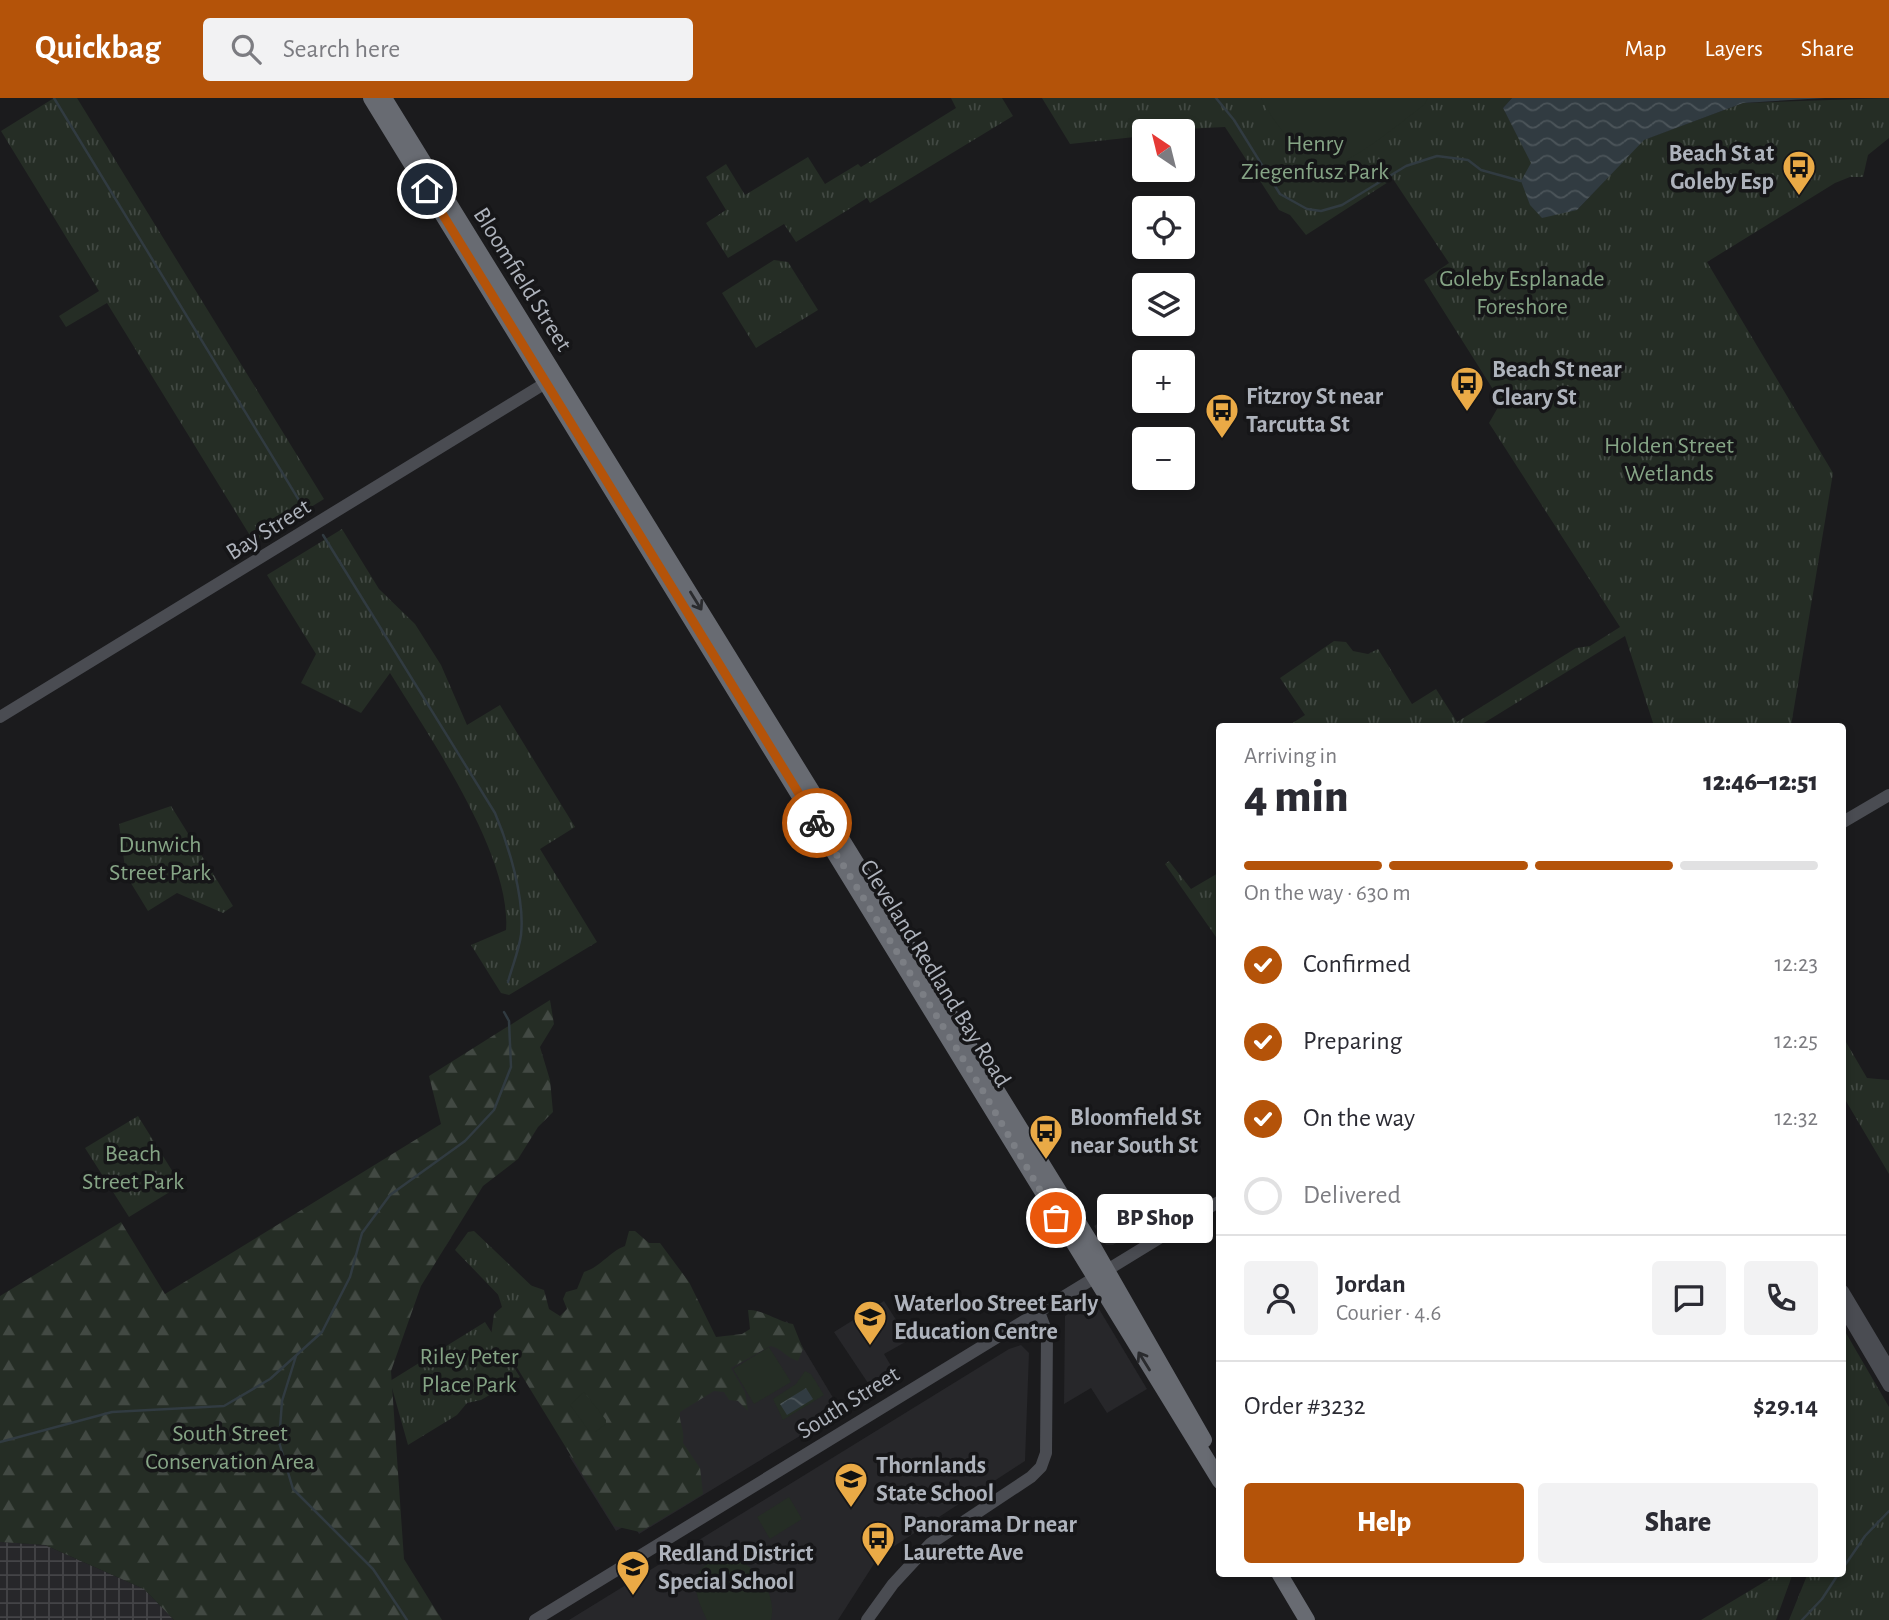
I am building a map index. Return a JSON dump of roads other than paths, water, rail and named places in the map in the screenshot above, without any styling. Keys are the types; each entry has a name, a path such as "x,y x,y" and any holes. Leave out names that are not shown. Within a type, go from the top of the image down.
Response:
{"highway":[{"name":"Bloomfield Street","path":"371,98 551,380"},
{"name":"Bloomfield Street","path":"384,98 551,380"},
{"name":"Cleveland Redland Bay Road","path":"551,380 1108,1270 1198,1426 1216,1463"},
{"name":"Cleveland Redland Bay Road","path":"551,380 983,1091 1093,1279 1216,1475"},
{"path":"1281,1577 1307,1620"}],"street":[{"name":"Bay Street","path":"0,717 551,380"},
{"path":"1846,820 1889,795"},
{"name":"South Street","path":"535,1620 1216,1203"},
{"path":"1846,1296 1889,1368"},
{"path":"867,1620 892,1584 930,1544 1031,1477 1041,1467 1046,1453 1047,1333 1039,1312"},
{"path":"1846,1312 1889,1386"}],"water":[{"path":"1512,98 1825,98 1743,103 1644,140 1577,210 1542,218 1530,205 1521,181 1531,163 1503,108"},
{"path":"806,1388 813,1399 787,1415 780,1404"}],"waterway":[{"path":"54,98 308,515"},
{"path":"1216,98 1234,120 1280,194 1307,209 1321,211 1342,205 1406,166 1437,156 1468,160 1481,170 1521,181"},
{"path":"323,535 495,813 506,841 521,905 521,935 508,982"},
{"path":"0,1442 112,1412 224,1406 270,1379 322,1332 350,1277 362,1233 390,1195 465,1141 494,1110 511,1067 509,1021 504,1012"},
{"path":"296,1356 282,1401 279,1442 293,1489 373,1569 407,1620"},
{"path":"1846,1564 1865,1536 1889,1511"},
{"path":"1802,1620 1822,1599 1836,1577"}],"place":[{"name":"Beach St at Goleby Esp","path":"1799,197"},
{"name":"Beach St near Cleary St","path":"1467,413"},
{"name":"Fitzroy St near Tarcutta St","path":"1222,440"},
{"name":"Bloomfield St near South St","path":"1046,1161"},
{"name":"BP Shop","path":"1056,1218"},
{"name":"Waterloo Street Early Education Centre","path":"870,1347"},
{"name":"Thornlands State School","path":"851,1509"},
{"name":"Panorama Dr near Laurette Ave","path":"878,1568"},
{"name":"Redland District Special School","path":"633,1597"}],"park label":[{"name":"Henry Ziegenfusz Park","path":"1315,157"},
{"name":"Goleby Esplanade Foreshore","path":"1522,292"},
{"name":"Holden Street Wetlands","path":"1669,459"},
{"name":"Dunwich Street Park","path":"160,858"},
{"name":"Beach Street Park","path":"133,1167"},
{"name":"Riley Peter Place Park","path":"469,1370"},
{"name":"South Street Conservation Area","path":"230,1447"}]}
